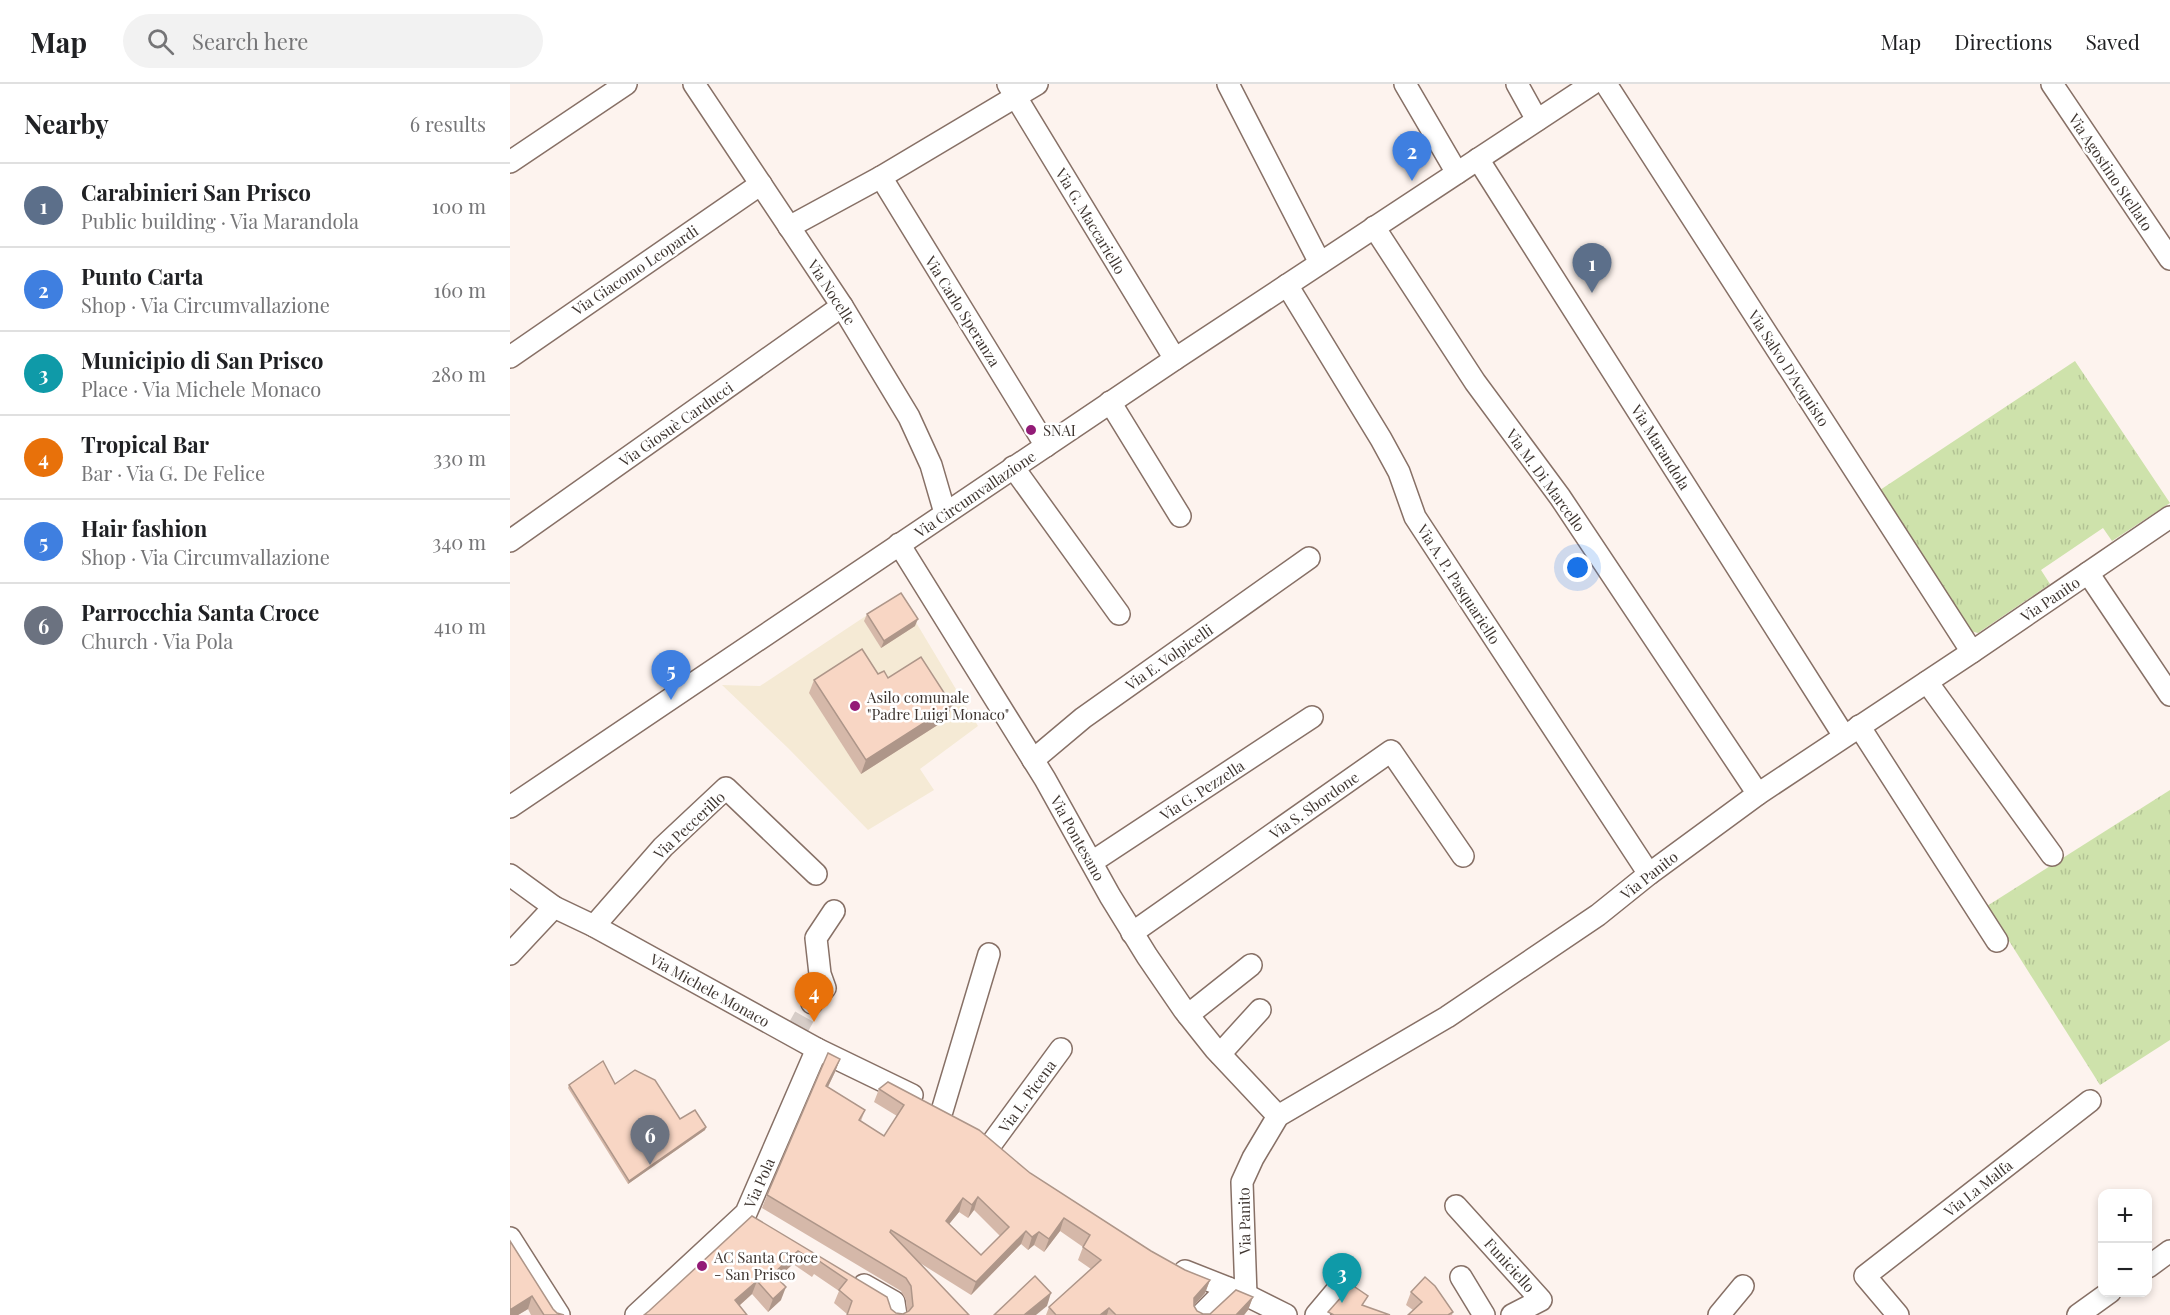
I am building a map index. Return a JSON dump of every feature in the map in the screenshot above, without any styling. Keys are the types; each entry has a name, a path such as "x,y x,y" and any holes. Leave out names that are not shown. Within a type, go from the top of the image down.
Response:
{"street":[{"path":"510,162 626,84"},
{"name":"Via Nocelle","path":"694,84 842,306 909,417 931,465 945,513"},
{"path":"789,227 880,177 1012,91 1037,84"},
{"path":"1228,84 1320,263"},
{"path":"1405,84 1457,173"},
{"path":"1516,84 1537,120"},
{"name":"Via Circumvallazione","path":"510,807 1110,402 1592,84"},
{"name":"Via Salvo D'Acquisto","path":"1606,84 1972,652"},
{"name":"Via Agostino Stellato","path":"2052,84 2170,259"},
{"name":"Via G. Maccariello","path":"1012,91 1175,359"},
{"name":"Via Marandola","path":"1478,159 1852,731 1997,941"},
{"name":"Via Carlo Speranza","path":"880,177 1046,446"},
{"name":"Via Giacomo Leopardi","path":"510,357 761,184"},
{"name":"Via M. Di Marcello","path":"1374,227 1475,382 1567,507 1758,794"},
{"name":"Via A. P. Pasquariello","path":"1287,285 1399,472 1415,517 1649,874"},
{"name":"Via Giosuè Carducci","path":"510,541 842,306"},
{"path":"1110,402 1180,516"},
{"path":"1013,467 1119,614"},
{"name":"Via Panito","path":"1237,1292 1242,1182 1253,1158 1278,1116 1447,1017 1598,915 1649,874 1758,794 2170,517"},
{"name":"Via Pontesano","path":"899,544 1033,760 1132,933 1188,1015 1220,1054 1278,1116"},
{"name":"Via E. Volpicelli","path":"1033,760 1083,718 1309,558"},
{"path":"2088,573 2170,695"},
{"path":"1927,682 2052,855"},
{"name":"Via G. Pezzella","path":"1092,862 1312,717"},
{"name":"Via S. Sbordone","path":"1132,933 1391,751 1463,856"},
{"name":"Via Peccerillo","path":"594,926 663,847 726,788 816,874"},
{"name":"Via Michele Monaco","path":"510,875 554,907 594,926 817,1049 962,1122"},
{"path":"510,954 554,907"},
{"path":"812,1003 825,988 820,974 816,938 834,911"},
{"path":"942,1112 989,954"},
{"path":"1188,1015 1251,965"},
{"path":"1220,1054 1260,1010"},
{"name":"Via Pola","path":"636,1315 746,1214 817,1049"},
{"name":"Via L. Picena","path":"994,1144 1061,1049"},
{"name":"Via La Malfa","path":"1898,1315 1865,1276 2090,1101"},
{"name":"Funiciello","path":"1456,1206 1541,1300 1512,1315"},
{"path":"746,1214 766,1225"},
{"path":"510,1238 559,1315"},
{"path":"2152,1264 2170,1251"},
{"path":"1169,1262 1186,1272 1286,1315"},
{"path":"844,1273 894,1302 896,1315"},
{"path":"1461,1276 1484,1315"},
{"path":"1316,1315 1347,1277"},
{"path":"1719,1315 1743,1286"},
{"path":"1201,1315 1237,1292"},
{"path":"2078,1315 2104,1297"}],"shaded area":[{"name":"Asilo comunale \"Padre Luigi Monaco\"","path":"899,594 978,726 920,769 934,790 868,830 788,748 722,685 760,686"}],"green space":[{"path":"2075,361 2170,503 2112,541 2103,528 2041,570 2050,584 1978,633 1970,631 1880,490"},
{"path":"2170,790 2170,1040 2100,1085 1987,906"}],"building":[{"path":"901,593 918,619 884,641 867,614"},
{"name":"Asilo comunale \"Padre Luigi Monaco\"","path":"862,649 878,674 884,671 888,678 921,657 952,705 866,760 814,680"},
{"path":"828,1053 840,1059 826,1086 865,1110 859,1120 884,1136 904,1105 879,1089 888,1082 979,1130 1030,1173 1151,1251 1185,1270 1210,1280 1194,1298 1197,1311 1210,1314 1236,1290 1253,1297 1236,1315 1116,1315 1109,1308 1100,1315 1056,1315 1049,1307 1101,1260 1083,1247 1090,1235 1064,1218 1049,1239 1039,1232 1032,1237 1026,1231 976,1282 891,1230 890,1232 969,1315 847,1315 852,1301 839,1290 847,1280 819,1261 817,1263 798,1251 773,1274 786,1287 773,1299 757,1281 735,1300 747,1315 644,1315 752,1216 887,1297 891,1309 896,1313 903,1314 913,1306 911,1286 906,1278 767,1195","holes":["978,1197 1009,1227 981,1255 946,1221 963,1198 972,1205"]},
{"path":"603,1061 615,1084 635,1070 655,1080 680,1119 695,1110 706,1127 629,1181 569,1085"},
{"path":"510,1241 553,1309 564,1315 544,1315 532,1296 510,1310"},
{"path":"1035,1276 1051,1293 1024,1315 994,1315"},
{"path":"1425,1277 1435,1286 1453,1312 1448,1315 1408,1315 1422,1302 1411,1292"},
{"path":"1352,1285 1368,1296 1362,1305 1390,1315 1334,1315 1328,1312"}],"tunnel":[{"path":"794,1035 812,1003"}],"place":[{"name":"Punto Carta","path":"1412,181"},
{"name":"Carabinieri San Prisco","path":"1592,293"},
{"name":"SNAI","path":"1031,430"},
{"name":"Hair fashion","path":"671,700"},
{"name":"Asilo comunale \"Padre Luigi Monaco\"","path":"855,706"},
{"name":"Tropical Bar","path":"814,1022"},
{"name":"Parrocchia Santa Croce","path":"650,1165"},
{"name":"AC Santa Croce - San Prisco","path":"702,1266"},
{"name":"Municipio di San Prisco","path":"1342,1303"}]}
